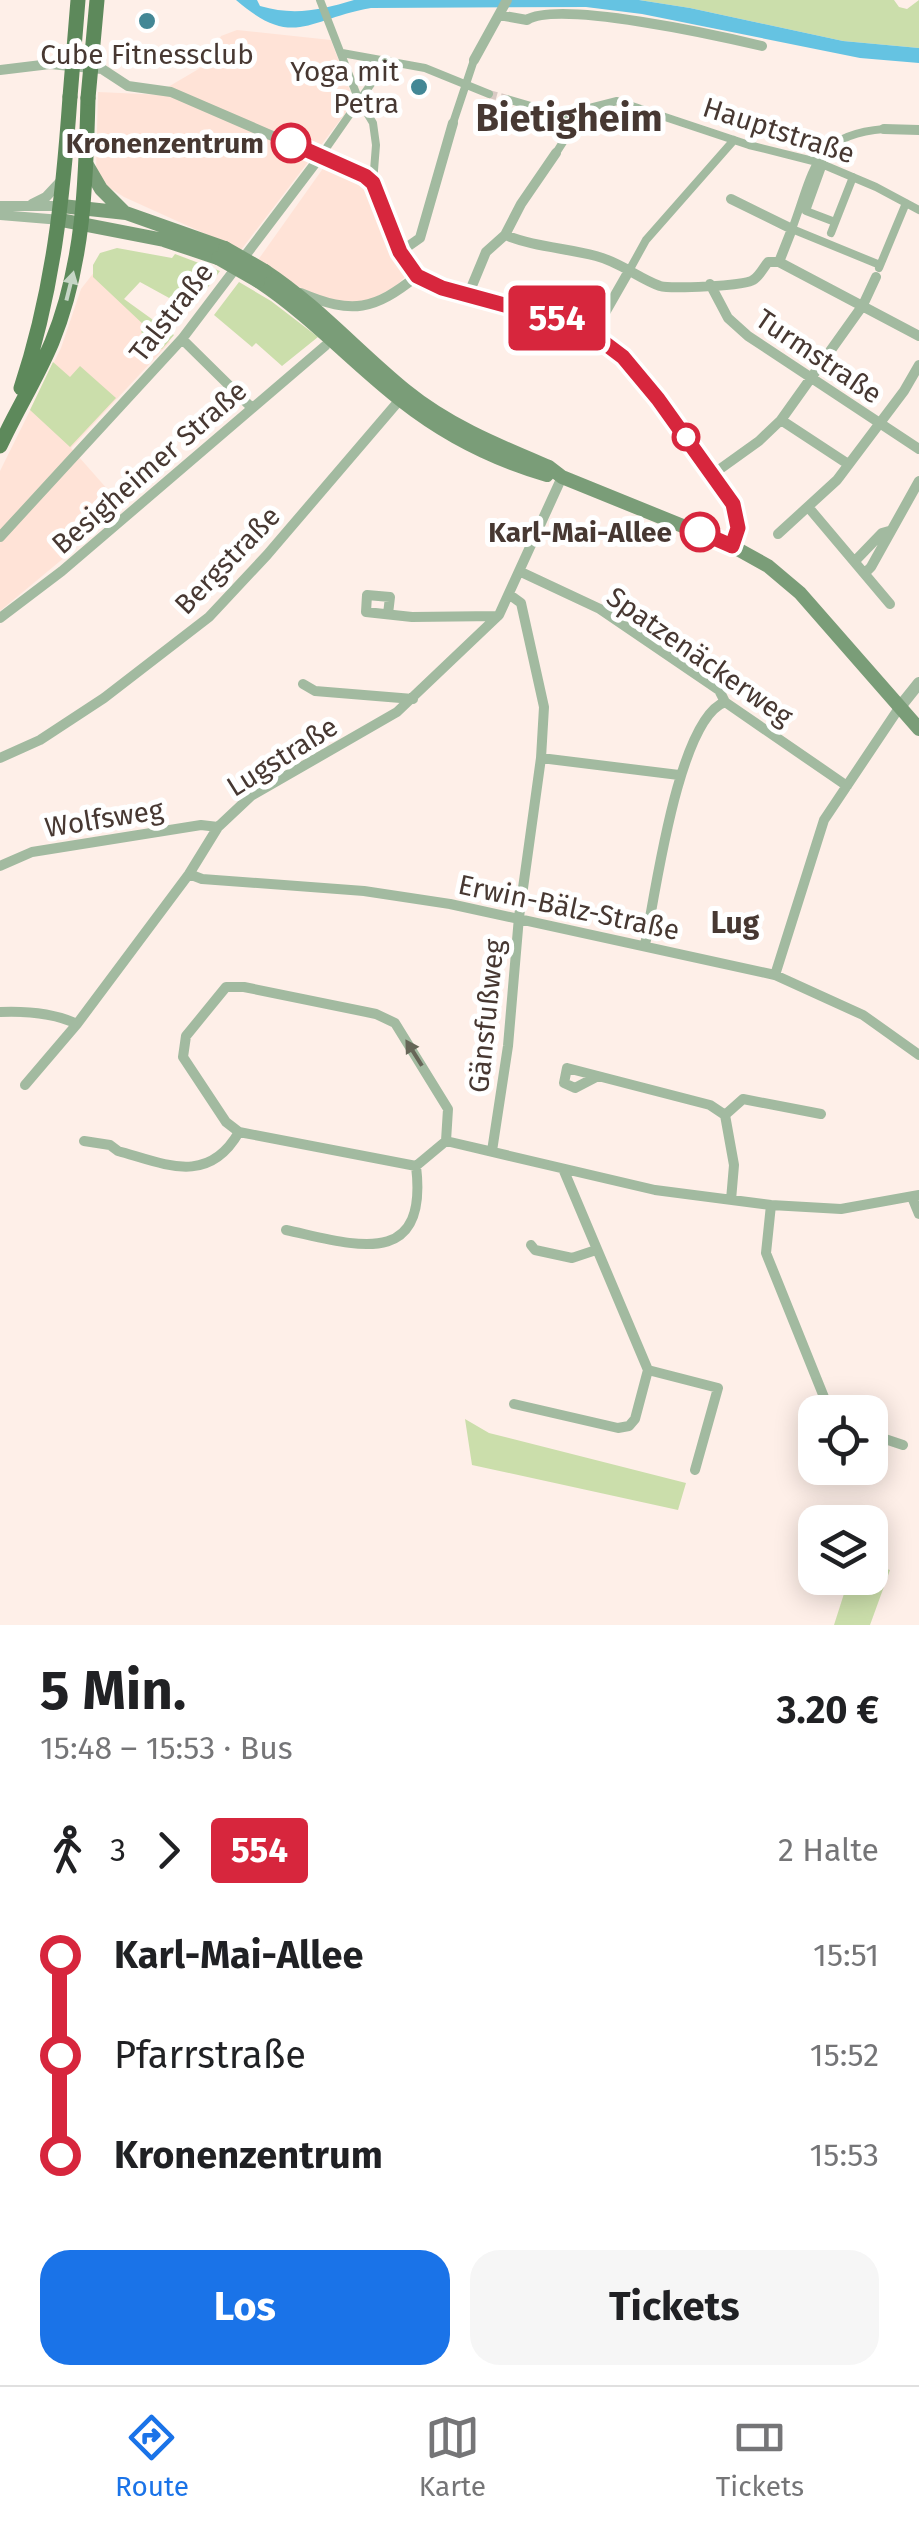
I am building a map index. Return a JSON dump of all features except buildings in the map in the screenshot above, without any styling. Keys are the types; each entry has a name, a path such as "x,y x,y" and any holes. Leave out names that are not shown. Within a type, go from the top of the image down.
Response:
{"main road":[{"path":"8,430 36,342 56,248 78,0"},
{"path":"0,446 58,326 71,286 84,208 97,0"},
{"path":"86,165 101,189 126,213"},
{"path":"61,213 84,208 126,213 221,253 295,291 326,325"},
{"path":"61,213 82,225 221,253"},
{"path":"114,231 118,218 126,213"},
{"path":"262,276 326,325 403,396 451,423 549,467 562,477 732,546 768,566 800,593 919,729"}],"street":[{"path":"320,0 358,98 372,123 376,145 373,183 400,252 417,276 594,332 623,357 658,399 733,504 738,521 732,546"},
{"path":"400,252 420,238 466,82 503,8 527,20 534,14 583,13 667,24 762,46"},
{"path":"342,54 426,68 489,94"},
{"name":"Talstraße","path":"0,538 182,338 387,61"},
{"path":"0,70 50,64 102,69 128,86 171,92 373,183"},
{"name":"Hauptstraße","path":"507,99 562,115 617,101 734,140 820,163 919,210"},
{"path":"348,118 357,113 367,114"},
{"path":"469,293 486,252 504,235 572,128 574,114"},
{"path":"779,262 830,144 864,130 919,130"},
{"path":"594,332 646,240 699,175 734,140"},
{"path":"820,163 806,211 836,222"},
{"path":"0,215 30,211 53,192 65,173"},
{"path":"848,191 831,236 854,177"},
{"path":"732,199 878,271"},
{"path":"713,474 782,420 864,304 906,203"},
{"path":"0,206 61,213"},
{"path":"30,211 50,231 56,248"},
{"path":"504,235 521,242 591,255 678,290 753,281 768,262 779,262 919,336"},
{"path":"295,291 328,305 353,309 390,296 417,276"},
{"name":"Turmstraße","path":"710,284 716,301 735,326 919,450"},
{"path":"182,338 251,407"},
{"name":"Besigheimer Straße","path":"0,618 62,572 325,346"},
{"path":"778,534 809,508 848,464 919,365"},
{"name":"Bergstraße","path":"0,758 40,740 104,698 209,617 403,396"},
{"path":"782,420 848,464"},
{"name":"Lugstraße","path":"25,1084 76,1024 188,874 218,827 250,796 344,744 414,699 499,616 562,477"},
{"path":"864,572 871,567 919,481"},
{"path":"809,508 890,604"},
{"path":"855,561 890,531"},
{"name":"Spatzenäckerweg","path":"521,572 600,610 719,690 725,702 847,786"},
{"name":"Gänsfußweg","path":"492,1151 508,1046 544,707 520,603 510,596"},
{"path":"388,614 499,616"},
{"path":"775,975 824,820 919,683"},
{"path":"303,684 316,691 414,699"},
{"path":"645,945 679,775 699,729 714,706 725,702"},
{"path":"541,758 679,775"},
{"name":"Wolfsweg","path":"0,866 32,852 201,826 218,827"},
{"name":"Erwin-Bälz-Straße","path":"188,874 202,879 364,891 519,916 775,975 863,1015 919,1056"},
{"path":"244,987 376,1014 395,1023 448,1108 446,1141 416,1166 239,1132 226,1122 183,1057 186,1036 226,988 244,987"},
{"path":"0,1012 66,1018 76,1024"},
{"path":"598,1076 710,1105 725,1115 734,1165 730,1200"},
{"path":"725,1115 744,1099 821,1114"},
{"path":"84,1141 186,1170 198,1168 232,1144 239,1132"},
{"path":"446,1141 654,1190 771,1205 841,1209 916,1196 919,1214"},
{"path":"286,1230 380,1246 398,1237 410,1224 418,1186 416,1166"},
{"path":"514,1404 618,1428 628,1426 635,1419 648,1370 564,1171"},
{"path":"771,1205 766,1253 823,1395"},
{"path":"531,1245 535,1250 572,1258 596,1250"},
{"path":"648,1370 718,1388 695,1470"},
{"path":"888,1439 903,1444"}],"shaded area":[{"path":"237,30 331,40 354,102 241,250 124,197 105,185 96,170 98,92 165,95 168,87 202,67 221,36"},
{"path":"324,167 366,191 405,277 368,301 352,305 316,298 258,260"},
{"path":"95,271 170,342 71,448 124,508 0,611 0,471 61,348 81,289"}],"green space":[{"path":"639,0 894,0 907,9 919,0 919,48 843,41"},
{"path":"117,248 172,258 175,254 220,271 191,310 140,282 124,299 174,335 162,349 141,332 145,326 93,277 93,265 100,253"},
{"path":"239,282 318,337 282,366 256,343 252,347 214,315"},
{"path":"53,362 70,377 80,366 116,398 70,447 30,410"},
{"path":"465,1419 489,1433 686,1483 678,1510 472,1465"},
{"path":"844,1595 881,1595 870,1625 834,1625"}],"water":[{"path":"236,0 257,0 260,6 296,11 354,0 639,0 843,41 919,48 919,63 860,58 642,14 586,7 371,8 301,27 287,27 256,15"}],"tunnel":[{"path":"489,94 507,99"}],"bus line":[{"name":"554","path":"291,143 373,183 400,252 417,276 442,288 494,299 582,326 623,357 733,504 738,528 732,546 700,532"}],"place":[{"name":"Cube Fitnessclub","path":"147,21"},
{"name":"Yoga mit Petra","path":"419,87"},
{"name":"Kronenzentrum","path":"291,143"},
{"name":"Karl-Mai-Allee","path":"700,532"}],"district":[{"name":"Bietigheim","path":"569,118"},
{"name":"Lug","path":"735,923"}]}
